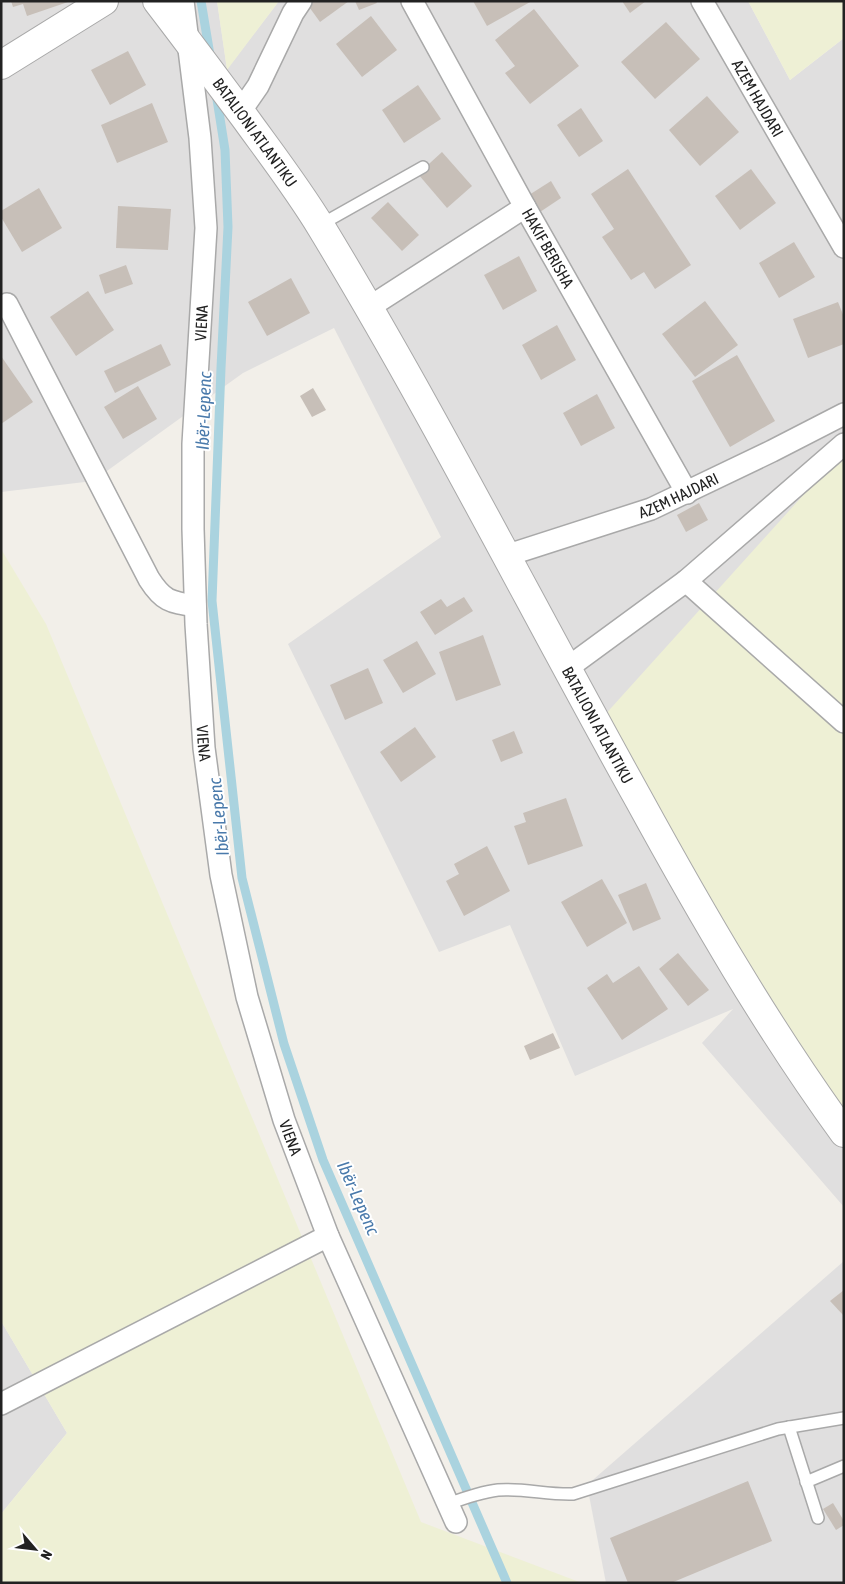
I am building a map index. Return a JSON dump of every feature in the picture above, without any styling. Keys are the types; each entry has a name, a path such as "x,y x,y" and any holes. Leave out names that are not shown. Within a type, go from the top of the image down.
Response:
{"street":[{"path":"1,65 104,1"},
{"name":"BATALIONI ATLANTIKU","path":"157,1 280,166 320,225 420,396 566,669 698,906 814,1092 844,1132"},
{"name":"BATALIONI ATLANTIKU","path":"183,1 193,47"},
{"path":"240,112 258,86 293,13 301,1"},
{"name":"HAKIF BERISHA","path":"412,1 525,207 687,493"},
{"name":"AZEM HAJDARI","path":"702,1 844,247"},
{"name":"VIENA","path":"193,47 206,228 194,444 193,529 195,606 204,748 221,875 247,997 284,1120 328,1236 454,1508"},
{"path":"368,308 525,207"},
{"path":"7,304 158,594 172,602 195,606"},
{"name":"AZEM HAJDARI","path":"505,556 651,509 772,452 844,414"},
{"path":"566,669 686,582 844,444"},
{"path":"686,582 844,722"},
{"path":"1,1404 328,1236"}],"lane":[{"path":"320,225 423,167"},
{"path":"454,1508 482,1493 498,1490 573,1494 778,1429 844,1418"},
{"path":"788,1427 818,1518"},
{"path":"806,1482 844,1466"}],"shaded area":[{"path":"1,1 217,1 227,69 279,1 748,1 790,80 844,38 844,1207 702,1043 733,1009 575,1076 510,925 439,952 288,644 441,537 334,328 243,373 93,481 1,492"},
{"path":"844,1261 844,1583 606,1583 587,1485"},
{"path":"1,1321 67,1433 1,1514"}],"green space":[{"path":"217,1 279,1 227,70"},
{"path":"748,1 844,1 844,38 790,80"},
{"path":"844,450 844,1112 593,728"},
{"path":"1,549 46,624 421,1522 582,1583 1,1583 1,1514 67,1433 1,1321"}],"building":[{"path":"11,1 68,2 27,16 23,4 13,7"},
{"path":"311,1 349,1 320,22 307,4"},
{"path":"355,1 376,1 377,3 359,10"},
{"path":"473,1 532,1 487,26"},
{"path":"622,1 646,1 630,13"},
{"path":"534,9 579,66 530,104 505,73 515,66 495,40"},
{"path":"371,16 397,50 362,77 336,44"},
{"path":"666,22 700,59 655,99 621,62"},
{"path":"128,51 146,85 110,105 91,70"},
{"path":"418,85 441,119 404,143 382,110"},
{"path":"707,96 739,132 700,166 669,130"},
{"path":"152,103 168,142 117,163 101,125"},
{"path":"581,108 603,141 579,157 557,125"},
{"path":"442,152 472,186 447,208 418,174"},
{"path":"628,169 691,265 655,289 644,272 631,280 602,237 614,229 591,194"},
{"path":"751,169 776,203 740,230 715,196"},
{"path":"551,181 561,198 540,212 529,195"},
{"path":"39,188 62,228 22,252 1,217 1,211"},
{"path":"388,202 419,235 402,251 371,218"},
{"path":"118,206 171,209 168,250 116,248"},
{"path":"794,242 815,277 779,298 759,263"},
{"path":"519,256 537,291 503,310 484,275"},
{"path":"126,265 133,284 105,294 99,275"},
{"path":"291,278 310,313 267,336 248,302"},
{"path":"88,291 114,330 76,356 50,317"},
{"path":"705,301 738,345 695,377 662,334"},
{"path":"838,302 844,317 844,344 808,358 793,319"},
{"path":"557,325 576,360 541,380 522,345"},
{"path":"161,344 171,365 115,393 104,371"},
{"path":"737,355 775,421 730,447 692,381"},
{"path":"1,356 33,402 1,424"},
{"path":"138,386 157,419 123,439 104,407"},
{"path":"313,388 326,410 312,417 300,396"},
{"path":"597,394 615,428 581,446 563,413"},
{"path":"699,503 708,520 686,532 677,515"},
{"path":"464,597 473,611 435,635 420,612 441,599 447,607"},
{"path":"483,635 501,685 456,701 439,652"},
{"path":"417,641 436,674 403,693 383,660"},
{"path":"368,668 383,703 345,720 330,685"},
{"path":"415,727 436,757 401,782 380,752"},
{"path":"514,731 523,753 501,762 492,740"},
{"path":"566,798 583,846 528,865 514,826 526,822 523,813"},
{"path":"487,846 510,891 464,916 446,881 459,874 454,864"},
{"path":"602,879 627,923 587,947 561,902"},
{"path":"646,883 661,919 633,931 618,895"},
{"path":"678,953 709,990 688,1006 659,969"},
{"path":"639,966 668,1009 622,1040 587,988 607,974 613,983"},
{"path":"553,1033 560,1048 530,1060 524,1046"},
{"path":"844,1290 844,1316 830,1301"},
{"path":"748,1481 772,1541 671,1583 628,1583 610,1538"},
{"path":"833,1503 844,1521 844,1525 836,1530 823,1509"}],"waterway":[{"name":"Ibër-Lepenc","path":"201,1 210,55"},
{"name":"Ibër-Lepenc","path":"216,93 225,150 228,227 212,601 242,878 284,1044 323,1160 507,1583"}]}
